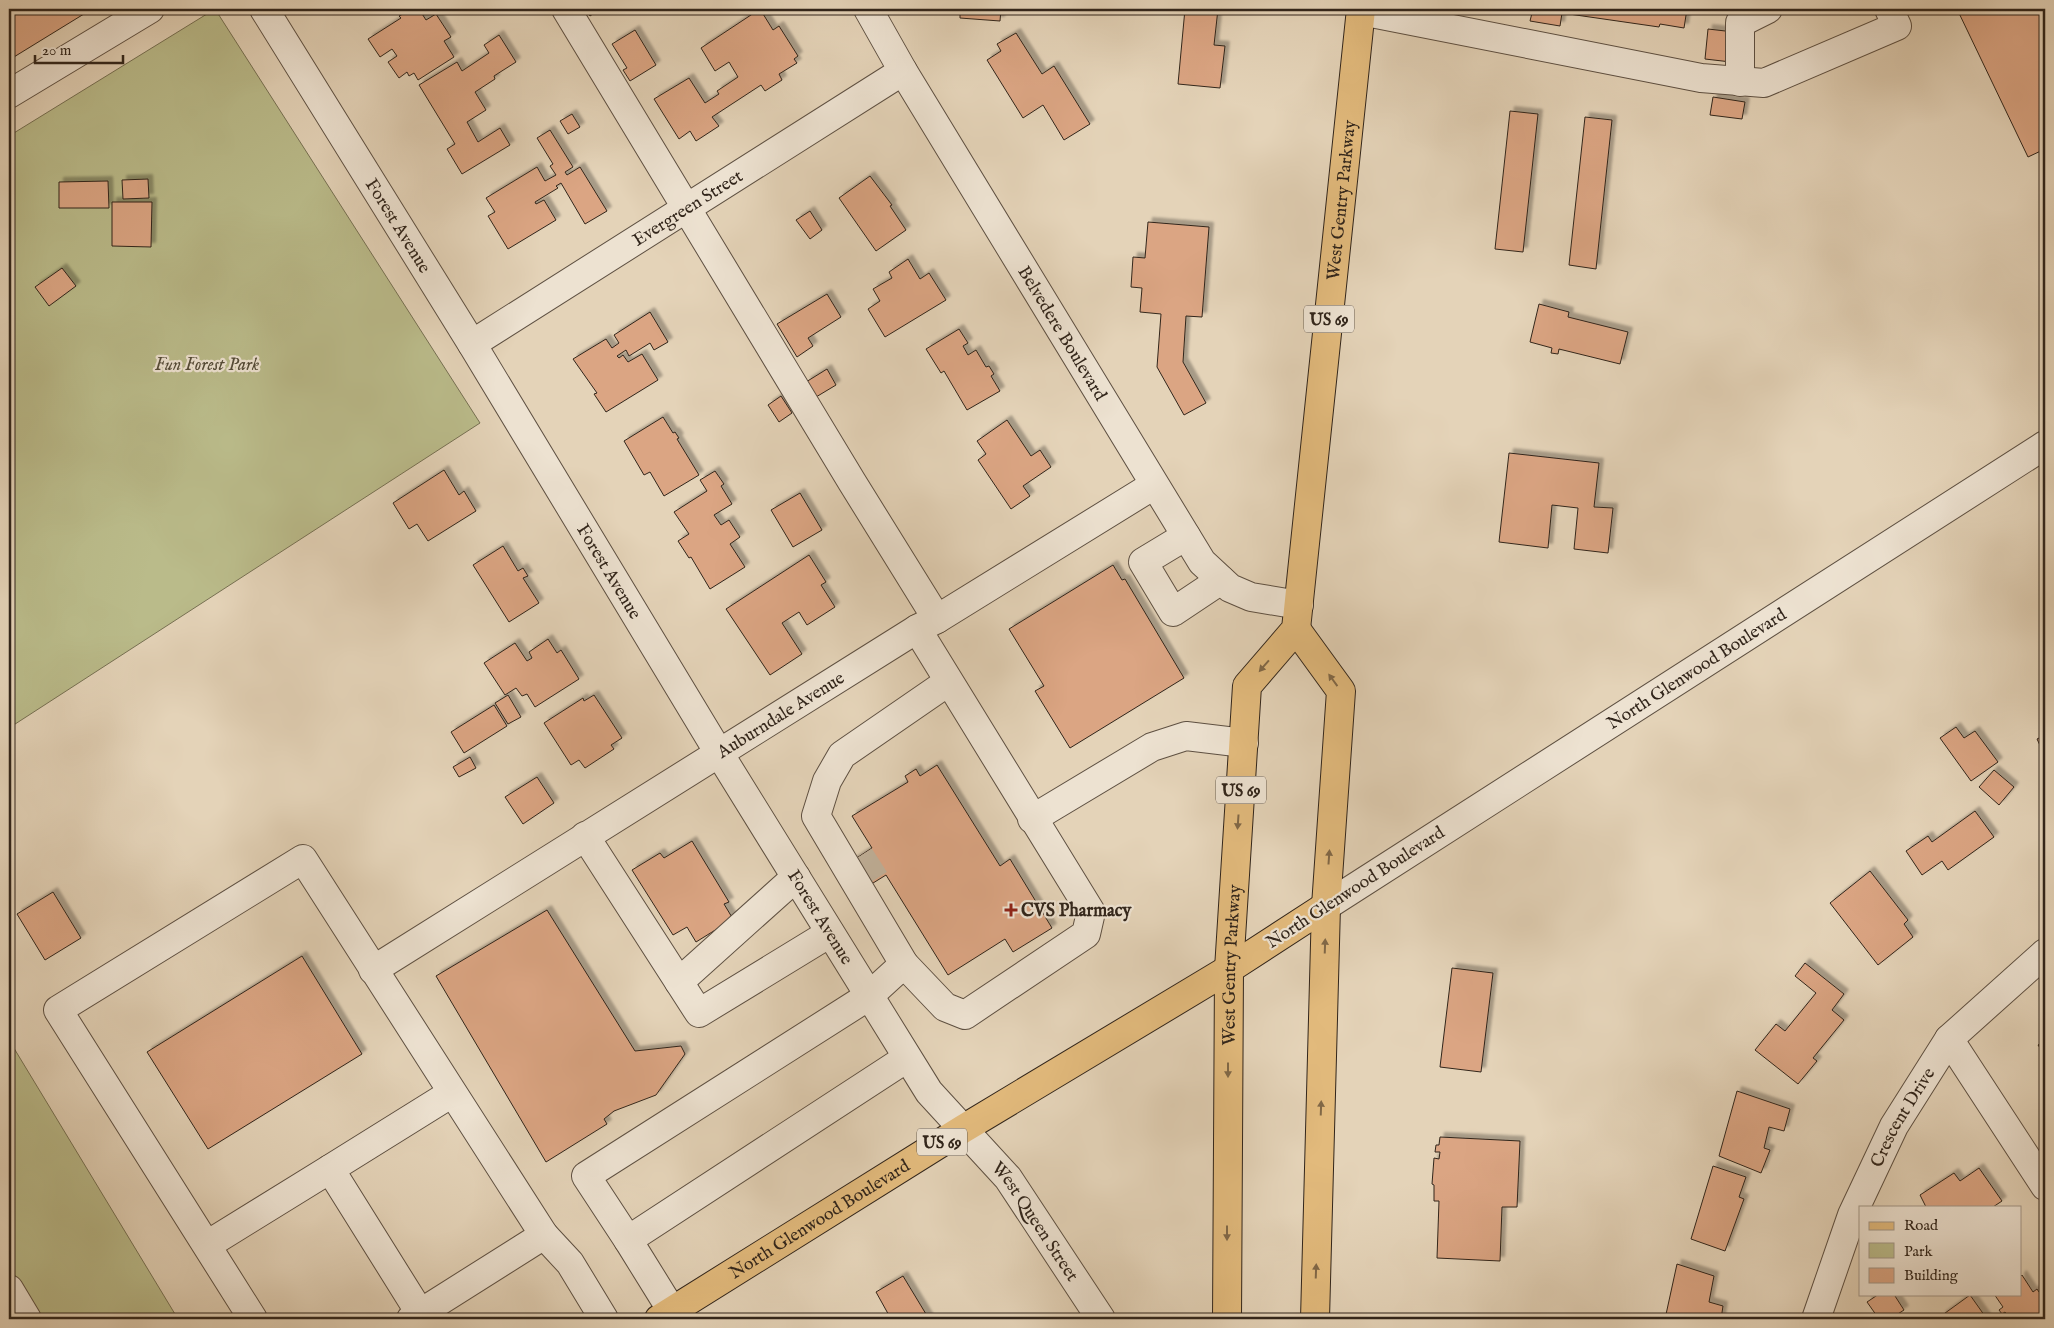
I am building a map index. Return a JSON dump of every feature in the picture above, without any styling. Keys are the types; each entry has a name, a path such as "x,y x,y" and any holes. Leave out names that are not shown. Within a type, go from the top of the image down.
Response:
{"main road":[{"name":"West Gentry Parkway","path":"1227,1319 1229,969 1247,686 1297,617 1361,10"},
{"path":"1297,617 1341,691 1326,906 1315,1319"},
{"name":"North Glenwood Boulevard","path":"665,1315 963,1128 1229,969 1326,906"}],"street":[{"path":"9,94 150,9"},
{"name":"Forest Avenue","path":"264,9 472,344 719,753 869,996 929,1092 963,1128"},
{"path":"566,9 852,482 927,624 948,682 1091,912 1086,934 965,1015 945,1007 904,964 816,816 827,781 842,756 948,682"},
{"name":"Belvedere Boulevard","path":"868,9 903,71 1202,562 1230,588 1297,617"},
{"path":"1740,82 1740,23 1768,9"},
{"path":"1361,10 1701,78 1764,83 1897,26 1889,9"},
{"name":"Evergreen Street","path":"472,344 903,71"},
{"name":"North Glenwood Boulevard","path":"1326,906 2045,444"},
{"name":"Auburndale Avenue","path":"373,970 585,836 1154,485"},
{"path":"1186,536 1143,562 1173,612 1221,580"},
{"path":"1032,819 1152,747 1186,736 1244,743"},
{"path":"822,796 860,856"},
{"path":"585,836 699,1013 830,933"},
{"path":"253,1319 58,1010 302,859 544,1235 570,1263 604,1319"},
{"path":"679,982 796,877"},
{"path":"876,881 886,896 887,909 884,930"},
{"name":"Crescent Drive","path":"1816,1319 1852,1215 1894,1126 1949,1039 2045,953"},
{"path":"665,1315 628,1240 586,1176 869,996 904,964"},
{"path":"1949,1039 2045,1186"},
{"path":"628,1240 908,1058"},
{"path":"206,1245 452,1093"},
{"name":"West Queen Street","path":"963,1128 1008,1178 1101,1319"},
{"path":"330,1169 415,1316 544,1235"},
{"path":"9,1289 27,1319"}],"green space":[{"name":"Fun Forest Park","path":"215,9 480,423 9,728 9,136"},
{"path":"9,1040 178,1319 9,1319"}],"building":[{"path":"9,9 92,9 9,60"},
{"path":"413,9 419,9 426,20 436,14 451,37 444,41 454,57 418,80 414,73 409,76 407,72 399,78 388,62 397,56 392,49 380,57 368,39 401,18 399,16"},
{"path":"585,9 600,9 590,16"},
{"path":"760,9 773,30 779,26 798,56 794,59 797,63 779,74 782,80 765,91 761,85 712,117 719,126 696,141 690,131 679,139 654,99 689,78 705,103 719,94 717,91 738,77 729,62 715,71 701,48"},
{"path":"960,9 1001,9 1000,21 960,18"},
{"path":"1185,9 1218,9 1214,45 1225,46 1220,88 1178,84"},
{"path":"1533,9 1687,9 1684,28 1660,24 1659,27 1562,13 1560,26 1530,21"},
{"path":"1957,9 2045,9 2045,149 2028,157"},
{"path":"1708,29 1734,32 1731,62 1705,59"},
{"path":"635,30 656,65 630,81 623,70 627,68 612,44"},
{"path":"1016,33 1042,74 1054,66 1090,124 1064,140 1043,105 1023,118 987,60 1001,51 997,44"},
{"path":"499,35 516,62 494,76 495,79 475,92 486,110 467,122 478,142 500,128 510,145 462,174 447,149 455,144 419,85 457,62 462,71 489,53 484,45"},
{"path":"1713,97 1745,102 1742,119 1710,115"},
{"path":"1510,111 1538,114 1523,252 1495,249"},
{"path":"572,114 580,127 568,134 560,121"},
{"path":"1585,117 1612,120 1596,269 1569,265"},
{"path":"550,130 573,167 565,172 567,175 580,167 607,211 585,224 561,183 556,186 558,188 535,202 536,204 544,200 556,220 508,249 488,216 495,212 486,198 537,167 545,181 556,175 550,166 553,164 537,138"},
{"path":"870,176 892,205 890,206 906,230 876,251 839,198"},
{"path":"148,179 149,198 123,199 122,180"},
{"path":"108,181 109,208 59,208 59,182"},
{"path":"112,202 152,202 151,247 112,246"},
{"path":"810,211 822,230 810,239 796,220"},
{"path":"1148,222 1209,227 1202,317 1186,316 1183,362 1206,403 1184,415 1157,367 1161,314 1140,312 1142,288 1131,287 1133,257 1145,258"},
{"path":"908,259 920,279 929,273 946,300 885,337 868,309 880,301 873,289 892,278 889,272"},
{"path":"62,268 76,286 49,306 35,287"},
{"path":"827,294 841,317 808,338 813,346 797,357 777,324"},
{"path":"1539,304 1569,312 1568,317 1628,332 1620,364 1559,349 1558,354 1551,353 1552,348 1530,342"},
{"path":"650,312 668,342 654,350 650,343 629,356 626,350 617,356 619,358 623,355 628,362 642,354 658,380 606,412 594,394 597,393 573,359 606,339 612,348 619,343 614,335"},
{"path":"959,329 968,343 963,346 968,355 976,350 986,367 989,366 994,374 991,376 1000,391 967,410 944,371 941,373 926,349"},
{"path":"827,369 836,385 816,397 806,382"},
{"path":"781,396 792,413 779,422 768,405"},
{"path":"663,417 673,433 675,432 679,438 677,439 699,475 664,496 650,472 644,475 624,441"},
{"path":"1007,420 1031,456 1040,450 1051,467 1023,486 1030,496 1011,509 978,460 986,454 977,441"},
{"path":"1509,453 1599,463 1594,507 1613,508 1608,553 1574,549 1578,508 1552,505 1548,548 1499,542"},
{"path":"444,470 459,495 464,491 476,511 428,541 417,524 409,529 393,503"},
{"path":"715,471 724,484 721,486 732,504 714,515 721,525 729,520 740,537 730,544 745,567 710,589 691,557 689,558 678,541 689,534 674,512 707,491 700,480"},
{"path":"800,493 822,530 793,547 771,510"},
{"path":"503,546 518,571 523,568 528,576 523,578 539,603 509,622 473,565"},
{"path":"809,555 826,582 821,585 835,607 807,625 799,612 782,623 802,654 770,675 726,609"},
{"path":"1113,565 1122,580 1125,579 1184,678 1070,748 1035,691 1044,686 1009,629"},
{"path":"548,639 557,653 561,650 579,679 535,707 527,694 522,696 516,688 505,695 484,663 515,643 527,661 532,658 529,652"},
{"path":"508,695 521,717 508,724 495,703"},
{"path":"594,695 622,738 611,745 614,749 585,768 579,760 571,765 544,723 583,698 584,701"},
{"path":"494,705 507,726 464,753 451,732"},
{"path":"1956,727 1964,738 1975,731 1998,762 1971,781 1940,738"},
{"path":"2045,735 2045,756 2037,739"},
{"path":"470,757 476,768 459,777 453,767"},
{"path":"937,765 1000,866 1010,859 1052,928 1013,952 1005,939 948,975 886,875 865,888 849,863 872,848 852,816 908,782 905,776 916,769 920,776"},
{"path":"1994,770 2014,787 1999,805 1979,787"},
{"path":"537,777 554,803 523,824 505,797"},
{"path":"1975,811 1994,837 1948,870 1942,861 1922,875 1906,851 1928,836 1932,842"},
{"path":"692,841 729,902 724,904 733,919 696,942 687,927 673,935 632,870 660,853 664,858"},
{"path":"1870,871 1908,920 1904,924 1913,937 1878,965 1830,903"},
{"path":"53,892 81,938 45,960 17,914"},
{"path":"547,910 635,1051 681,1046 685,1054 656,1095 614,1111 604,1119 607,1124 546,1162 436,976"},
{"path":"302,956 362,1054 208,1149 147,1052"},
{"path":"1805,963 1844,994 1832,1010 1844,1020 1813,1058 1817,1061 1798,1084 1755,1050 1776,1024 1785,1031 1816,993 1795,976"},
{"path":"1452,968 1493,973 1481,1072 1440,1067"},
{"path":"2045,1041 2045,1055 2038,1045"},
{"path":"1737,1091 1790,1109 1784,1131 1769,1127 1764,1148 1770,1150 1761,1173 1719,1156"},
{"path":"1440,1137 1520,1141 1517,1207 1502,1207 1500,1261 1437,1258 1439,1201 1434,1201 1434,1185 1432,1184 1434,1158 1439,1159 1440,1152 1435,1152 1436,1145 1439,1145"},
{"path":"1713,1166 1746,1177 1739,1197 1744,1199 1725,1251 1691,1239"},
{"path":"1979,1168 2002,1201 1994,1206 1926,1206 1920,1195 1954,1173 1960,1181"},
{"path":"1677,1264 1714,1276 1709,1302 1723,1306 1721,1319 1665,1319"},
{"path":"2022,1275 2033,1292 2037,1289 2039,1292 2042,1289 2044,1293 2042,1295 2045,1300 2042,1303 2045,1314 2038,1319 2010,1319 2005,1312 2002,1314 1999,1310 2003,1307 1995,1296 2022,1296"},
{"path":"903,1276 929,1319 891,1319 876,1292"},
{"path":"1876,1296 1895,1296 1904,1310 1890,1319 1879,1319 1867,1302"},
{"path":"1971,1296 1987,1319 1944,1319 1941,1316"}],"tunnel":[{"path":"860,856 876,881"}],"place":[{"name":"CVS Pharmacy","path":"1011,910"}]}
